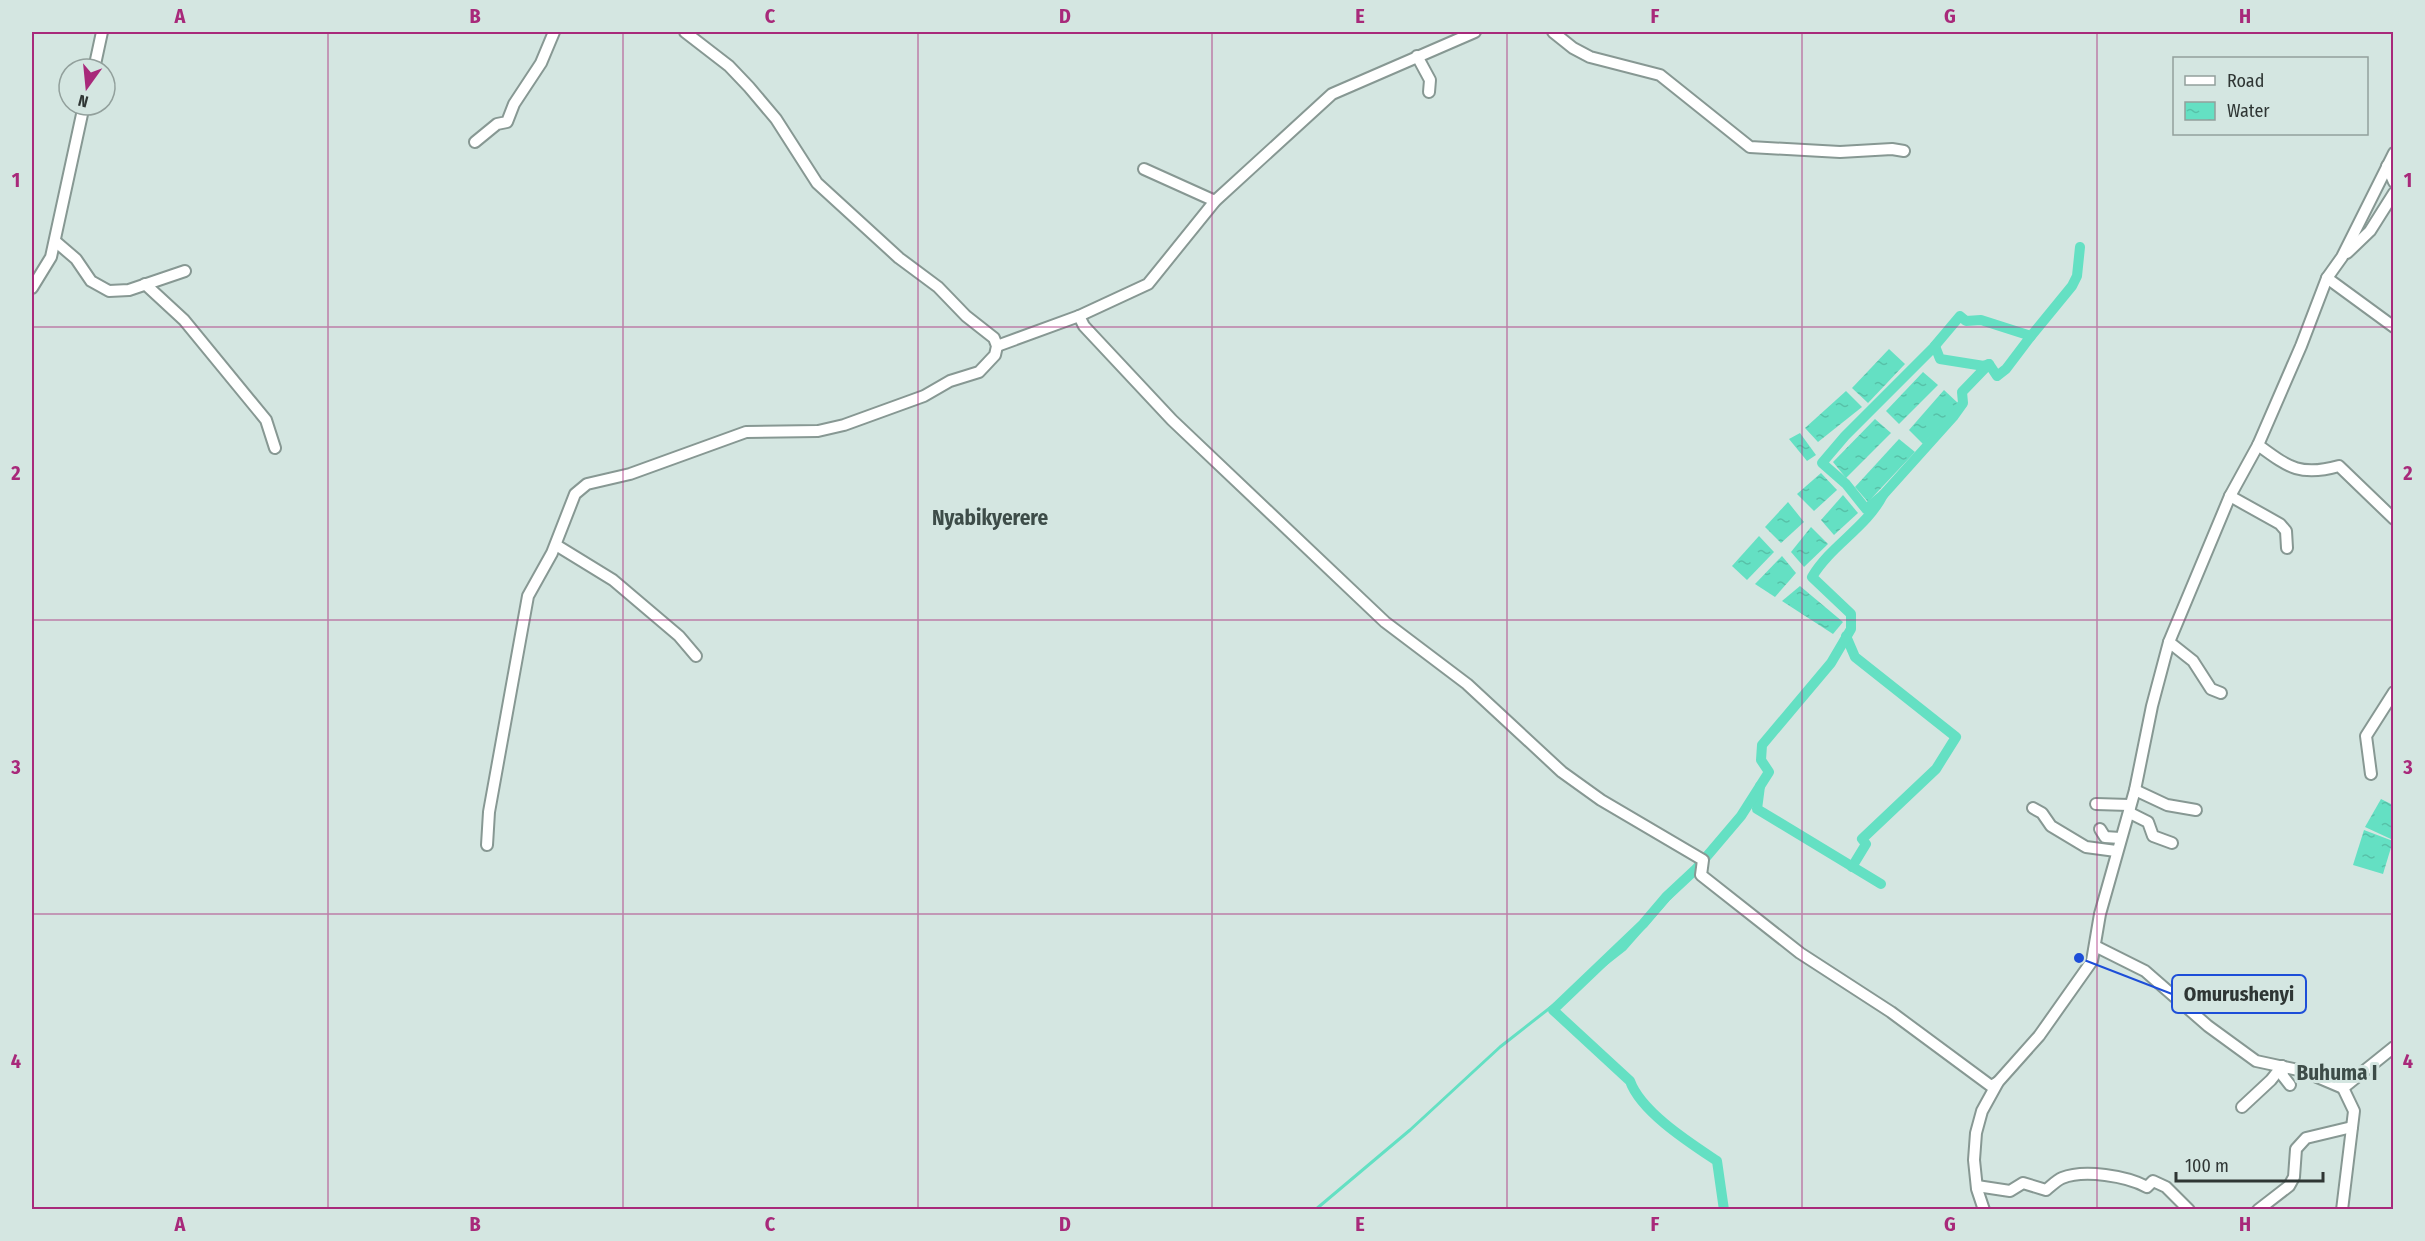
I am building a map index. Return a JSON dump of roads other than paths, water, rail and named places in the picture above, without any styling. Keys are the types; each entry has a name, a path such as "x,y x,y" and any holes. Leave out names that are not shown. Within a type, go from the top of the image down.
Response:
{"street":[{"path":"97,57 102,32"},
{"path":"475,142 497,124 507,122 514,104 538,69 554,32"},
{"path":"487,844 489,812 528,596 556,545 575,494 587,484 630,474 746,432 818,431 844,425 924,396 950,381 980,372 995,355 998,345 994,338 966,316 938,287 899,258 817,183 776,119 749,87 729,66 685,32"},
{"path":"998,345 1079,316 1148,284 1215,201 1332,94 1475,32"},
{"path":"1552,32 1573,48 1590,57 1660,75 1750,147 1840,152 1892,149 1904,151"},
{"path":"1417,56 1430,80 1429,92"},
{"path":"32,288 51,257 81,117"},
{"path":"1984,1209 1977,1186 1974,1160 1976,1133 1982,1112 1998,1082 2039,1036 2092,961 2116,851 2134,790 2152,706 2169,642 2230,496 2258,445 2327,278 2342,257 2394,153"},
{"path":"2387,166 2394,182"},
{"path":"1143,169 1215,201"},
{"path":"2342,257 2370,231 2394,193"},
{"path":"55,241 76,259 91,281 109,291 129,290 185,271"},
{"path":"2327,278 2394,327"},
{"path":"145,284 184,320 267,420 274,448"},
{"path":"1079,316 1084,326 1172,420 1327,569 1369,604 1384,622 1467,684 1562,772 1601,800 1703,860 1701,875 1800,953 1891,1012 1984,1082 1991,1086 1998,1082"},
{"path":"2258,445 2290,469 2323,471 2339,466 2394,519"},
{"path":"2230,496 2280,524 2286,531 2287,548"},
{"path":"556,545 613,580 679,636 696,656"},
{"path":"2169,642 2193,661 2211,689 2221,693"},
{"path":"2371,774 2366,736 2394,692"},
{"path":"2134,790 2167,805 2196,810"},
{"path":"2096,804 2129,805"},
{"path":"2129,805 2130,813 2148,822 2153,836 2172,843"},
{"path":"2033,808 2042,813 2051,826 2086,848 2116,851"},
{"path":"2100,829 2105,837 2120,838"},
{"path":"2095,946 2145,971 2208,1026 2256,1061 2303,1071 2343,1088 2354,1111 2342,1209"},
{"path":"2343,1088 2394,1047"},
{"path":"2282,1066 2283,1076 2290,1085"},
{"path":"2242,1107 2271,1080 2282,1066"},
{"path":"2258,1209 2289,1186 2294,1177 2296,1149 2306,1138 2352,1127"},
{"path":"1977,1186 2010,1191 2023,1183 2046,1190 2063,1178 2090,1175 2129,1178 2147,1187 2153,1181 2166,1187 2189,1209"}],"water":[{"path":"1889,349 1905,364 1868,403 1852,388"},
{"path":"1923,372 1938,385 1899,424 1886,411"},
{"path":"1944,390 1959,404 1923,444 1909,430"},
{"path":"1846,391 1862,407 1818,442 1805,428"},
{"path":"1875,419 1891,433 1846,478 1833,462"},
{"path":"1800,433 1816,455 1807,461 1789,439"},
{"path":"1899,439 1915,452 1868,502 1855,487"},
{"path":"1821,473 1837,490 1814,511 1797,494"},
{"path":"1843,495 1858,513 1834,535 1821,520"},
{"path":"1788,502 1804,522 1781,543 1765,527"},
{"path":"1811,527 1828,544 1804,567 1791,552"},
{"path":"1759,536 1774,552 1747,580 1732,566"},
{"path":"1782,556 1796,573 1775,597 1755,584"},
{"path":"1800,586 1843,622 1833,634 1782,601"},
{"path":"2381,799 2393,805 2393,840 2365,827"},
{"path":"2364,830 2393,841 2383,874 2353,865"}],"waterway":[{"path":"1724,1210 1717,1161 1655,1115 1644,1104 1630,1081 1553,1010 1643,924 1666,897 1696,869 1741,816 1769,772 1761,760 1762,745 1831,663 1851,629 1851,614 1812,577 1829,555 1876,507 1883,495 1866,509 1846,484 1822,463 1845,436 1933,348 1960,316 1966,321 1981,320 2031,336 2072,286 2077,276 2080,247"},
{"path":"1935,346 1940,359 1984,366 1989,364 1997,376 2006,369 2031,336"},
{"path":"1883,495 1953,417 1963,403 1962,392 1989,364"},
{"path":"1846,636 1855,657 1956,737 1936,769 1862,839 1866,844 1852,867"},
{"path":"1760,786 1757,809 1881,884"},
{"path":"1315,1210 1410,1130 1500,1047 1625,949 1683,883"}],"place":[{"name":"Omurushenyi","path":"2079,958"}],"district":[{"name":"Nyabikyerere","path":"990,518"},
{"name":"Buhuma I","path":"2337,1073"}]}
